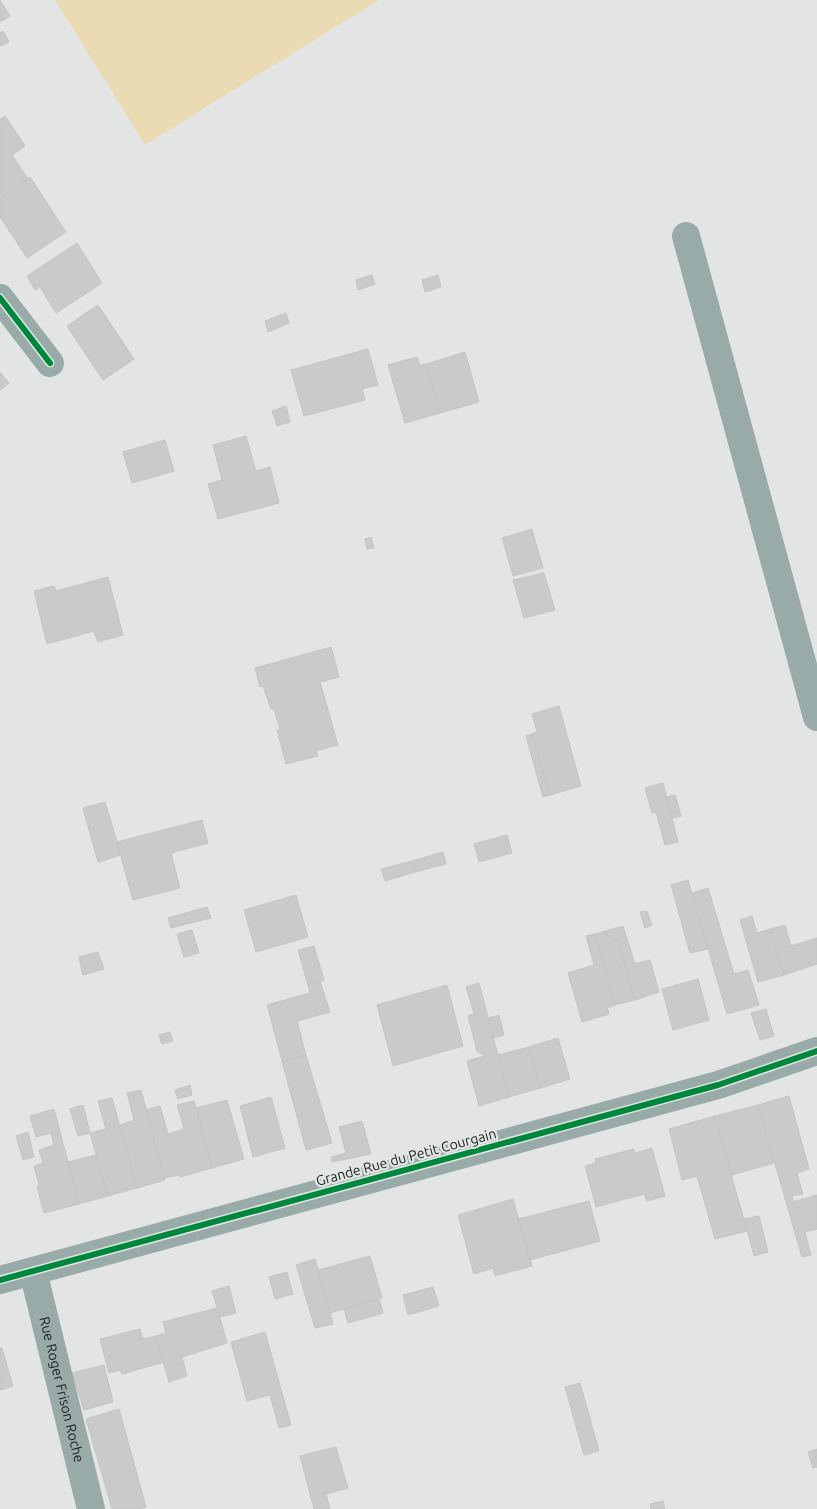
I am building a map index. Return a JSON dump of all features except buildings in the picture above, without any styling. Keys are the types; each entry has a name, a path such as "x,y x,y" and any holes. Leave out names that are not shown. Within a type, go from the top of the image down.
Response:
{"street":[{"path":"686,236 817,717"},
{"path":"0,298 50,363"},
{"name":"Grande Rue du Petit Courgain","path":"0,1280 718,1085 817,1051"},
{"name":"Rue Roger Frison Roche","path":"33,1271 91,1509"}],"shaded area":[{"path":"55,0 379,0 145,145"}],"cycle path":[{"path":"0,298 50,363"},
{"path":"0,1280 718,1085 817,1051"}]}
